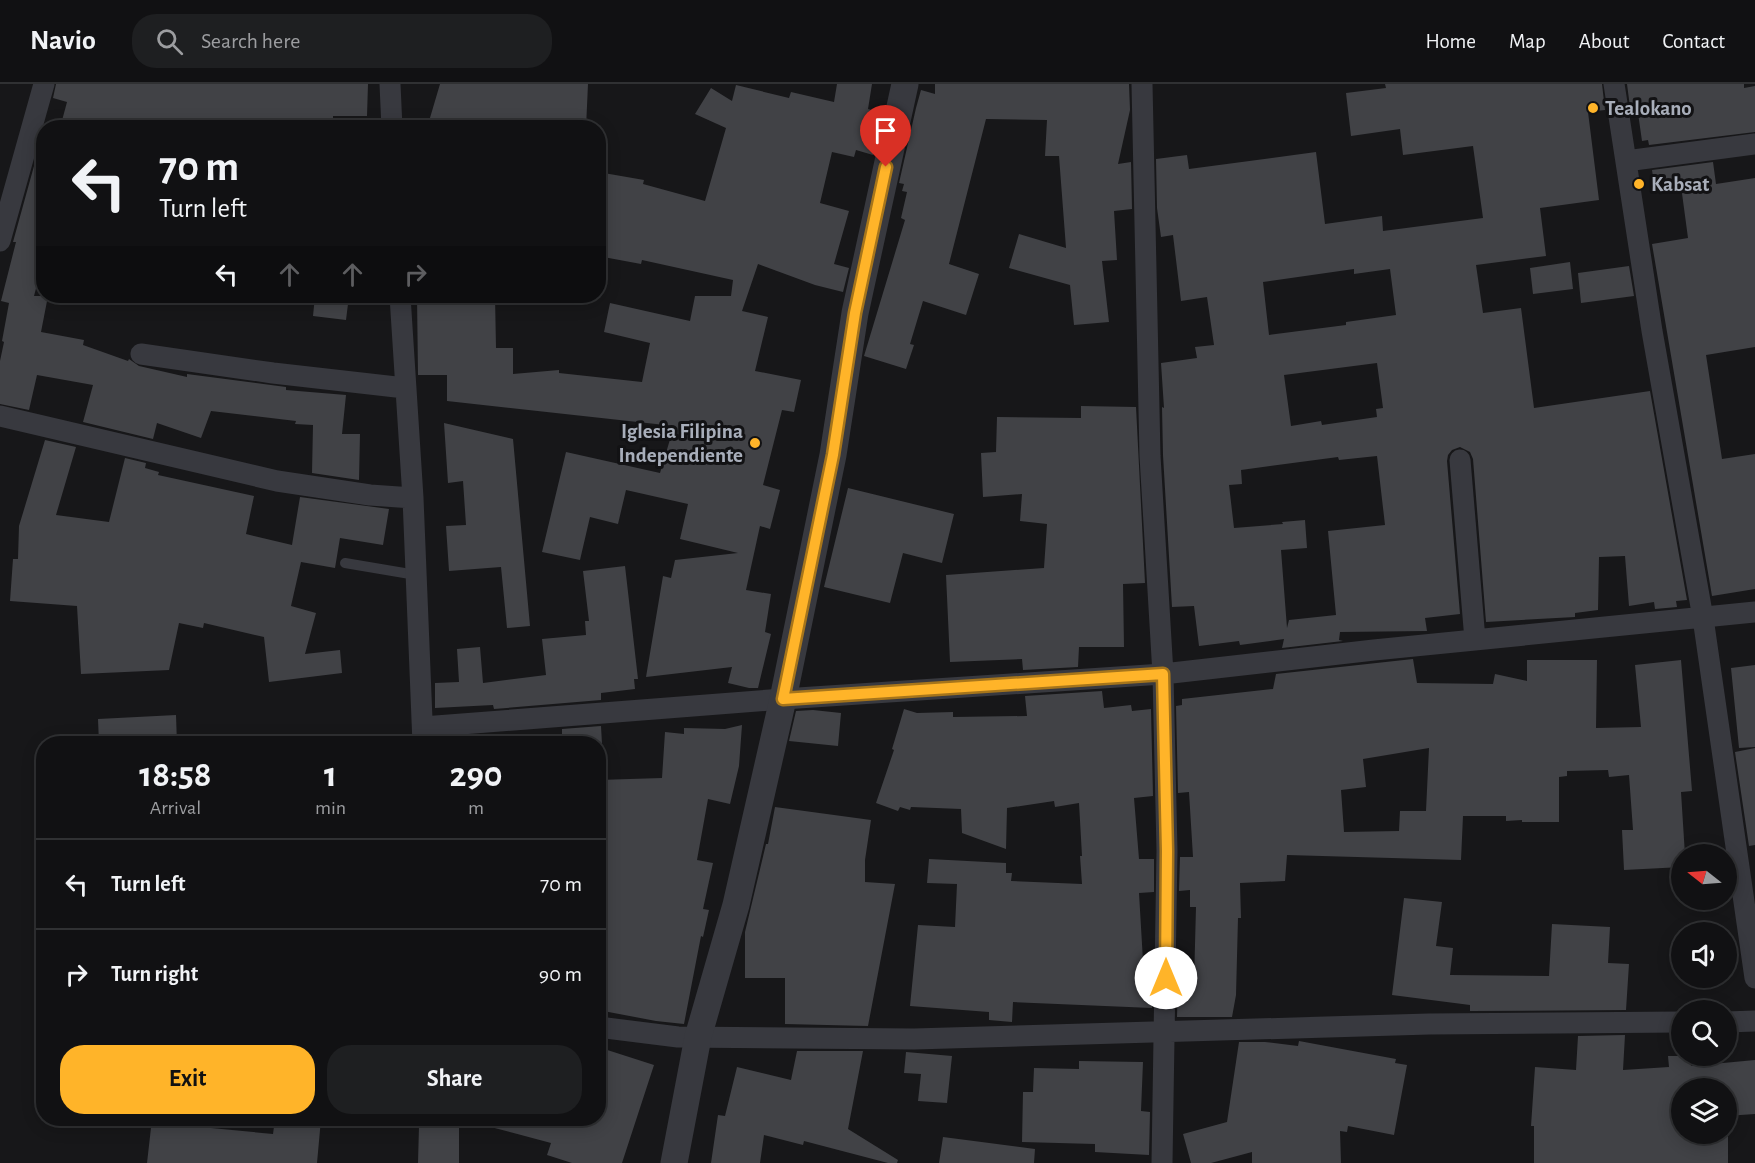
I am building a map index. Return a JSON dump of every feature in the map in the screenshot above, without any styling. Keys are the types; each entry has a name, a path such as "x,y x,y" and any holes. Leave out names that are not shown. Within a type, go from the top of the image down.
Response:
{"street":[{"path":"0,241 44,84"},
{"path":"390,84 392,120"},
{"path":"674,1163 698,1037 736,905 783,699 833,455 855,313 905,84"},
{"path":"1142,84 1150,456 1163,674 1167,851 1162,1163"},
{"path":"1614,84 1652,331 1703,618 1755,978"},
{"path":"1626,161 1755,144"},
{"path":"400,303 423,736 783,699 1163,674 1755,612"},
{"path":"141,354 273,374 405,388"},
{"path":"0,416 278,481 351,493 412,498"},
{"path":"1460,460 1475,640"},
{"path":"1737,1022 1755,1021"},
{"path":"606,1028 678,1037 914,1039 1429,1024 1671,1022"}],"lane":[{"path":"345,563 416,575"}],"building":[{"path":"56,84 368,84 367,116 333,116 333,120 62,120 67,102 53,98"},
{"path":"440,84 588,84 586,120 429,120"},
{"path":"837,84 872,84 868,109 883,113 873,155 856,150 854,157 832,152 820,203 849,211 834,264 849,268 843,292 815,285 758,264 742,311 768,317 755,371 801,380 794,412 782,410 763,485 780,490 770,529 760,526 746,590 771,594 765,632 771,634 758,688 728,683 732,667 646,677 663,576 671,578 675,560 738,553 680,539 688,504 626,490 618,524 590,517 580,560 542,552 566,452 660,473 674,426 447,401 447,375 418,375 417,303 495,303 496,348 513,348 513,374 559,370 559,373 642,382 650,343 604,332 610,303 690,321 695,296 731,296 733,280 642,260 641,264 606,257 606,173 644,180 643,184 705,201 726,128 695,114 711,88 732,101 736,85 789,98 791,92 834,102"},
{"path":"935,84 1129,84 1130,110 1118,164 1131,162 1132,209 1114,211 1117,260 1102,261 1109,322 1074,325 1070,285 1009,268 1019,234 1066,248 1059,156 1045,156 1047,120 986,119 949,264 979,274 966,315 923,301 910,344 914,345 906,369 864,356 905,220 901,218 907,192 902,191 904,184 899,183 916,108 921,90 935,94"},
{"path":"1385,84 1602,84 1605,110 1588,112 1599,200 1540,208 1546,256 1476,265 1483,313 1521,308 1534,408 1650,391 1687,600 1676,601 1677,607 1655,609 1654,602 1629,606 1625,556 1599,557 1598,610 1575,613 1575,617 1486,622 1473,459 1470,452 1460,447 1452,450 1447,461 1460,614 1425,618 1427,631 1340,632 1339,640 1343,641 1282,648 1284,639 1240,645 1239,641 1199,646 1194,606 1172,607 1163,455 1162,407 1164,408 1161,363 1197,358 1195,347 1214,345 1207,297 1181,301 1173,235 1161,237 1157,208 1156,159 1187,155 1189,169 1316,152 1325,224 1382,216 1383,231 1483,218 1473,146 1403,155 1400,129 1351,136 1346,93 1386,88","holes":["1354,269 1354,274 1390,269 1396,315 1346,322 1346,325 1269,335 1263,282","1377,363 1383,408 1376,409 1377,417 1322,425 1321,421 1291,426 1284,375","1377,456 1385,525 1328,531 1336,615 1289,620 1287,628 1281,550 1307,548 1305,520 1234,528 1229,485 1242,484 1241,470 1338,457 1339,460"]},
{"path":"1627,84 1744,84 1744,88 1755,86 1755,132 1649,145 1648,140 1642,141 1637,106 1630,107"},
{"path":"1713,162 1716,184 1755,178 1755,347 1706,355 1722,459 1755,454 1755,589 1712,596 1652,244 1688,238 1681,186 1655,190 1652,170"},
{"path":"34,166 36,166 36,288 34,296 36,296 36,303 47,303 41,332 84,340 83,345 128,361 129,359 139,366 187,377 187,374 286,387 286,390 346,395 342,434 360,434 359,480 312,473 313,425 295,424 296,421 211,411 201,438 157,423 153,439 83,422 93,385 37,375 29,410 0,404 0,361 9,303 1,301 16,242 13,242"},
{"path":"1570,262 1573,289 1533,294 1530,268"},
{"path":"1629,266 1634,296 1581,303 1578,273"},
{"path":"314,303 348,303 346,320 313,316"},
{"path":"1081,406 1136,407 1145,583 1123,584 1124,647 1079,647 1078,667 1023,670 1022,659 950,662 946,575 1044,568 1047,524 1020,521 1022,494 983,497 981,453 996,452 997,417 1081,418"},
{"path":"444,423 513,439 530,626 507,628 501,567 449,571 446,526 466,525 463,481 448,483"},
{"path":"45,440 76,447 56,515 109,522 125,458 146,463 145,468 159,472 158,475 254,496 246,534 292,545 300,497 389,509 383,545 340,538 335,568 301,562 291,606 316,613 305,654 340,650 342,673 269,682 264,637 204,623 203,628 179,623 169,670 81,674 77,606 10,601 13,559 18,559 19,526"},
{"path":"848,488 954,514 942,563 903,553 890,603 824,587"},
{"path":"625,566 638,679 634,679 635,689 601,693 601,700 494,709 493,705 435,708 435,683 459,682 457,649 480,647 483,683 546,675 542,639 586,635 585,621 589,621 583,571"},
{"path":"1413,659 1417,683 1493,684 1495,674 1527,681 1527,660 1597,660 1596,728 1641,727 1635,665 1681,660 1692,791 1681,792 1684,844 1671,844 1671,868 1624,870 1622,830 1633,830 1629,775 1609,777 1608,770 1567,771 1567,776 1559,777 1559,822 1506,821 1506,816 1463,816 1461,860 1287,855 1285,881 1240,883 1241,918 1238,918 1236,995 1232,1017 1177,1017 1178,982 1194,982 1196,907 1190,907 1190,890 1179,891 1180,857 1193,857 1189,792 1178,793 1176,706 1182,705 1182,699 1273,689 1276,674","holes":["1429,748 1426,811 1400,811 1399,831 1344,832 1341,790 1366,787 1363,759"]},
{"path":"1755,665 1755,747 1739,748 1731,668"},
{"path":"1102,691 1104,708 1131,705 1132,711 1151,709 1153,796 1134,798 1139,859 1154,859 1154,892 1139,893 1142,982 1152,982 1152,1008 1013,1002 1012,1022 989,1020 989,1012 910,1006 918,925 955,927 957,884 927,883 929,859 1006,863 1006,873 1012,873 1011,881 1082,884 1080,856 1082,856 1079,803 1055,807 1054,801 1007,808 1006,849 962,833 961,809 911,807 910,810 900,807 898,811 876,803 894,750 892,749 904,709 917,713 953,712 953,717 1027,716 1025,696"},
{"path":"796,711 841,713 838,746 789,741"},
{"path":"176,715 177,736 99,736 98,719"},
{"path":"742,725 739,766 730,804 708,799 697,860 713,863 703,909 709,910 703,937 701,936 684,1024 606,1012 606,780 662,778 665,732 684,734 684,728 725,729"},
{"path":"601,726 602,736 562,736 562,729"},
{"path":"1755,748 1755,845 1749,846 1735,752"},
{"path":"775,807 871,820 865,860 865,882 895,884 868,1026 785,1024 785,978 745,978 745,932 766,844 768,844"},
{"path":"1404,898 1442,902 1436,946 1453,948 1450,975 1549,976 1552,924 1610,927 1608,963 1629,964 1626,1010 1470,1011 1470,1005 1392,995"},
{"path":"1625,1035 1623,1070 1669,1067 1668,1056 1671,1056 1671,1066 1737,1066 1737,1062 1755,1060 1755,1114 1737,1115 1737,1078 1671,1078 1671,1144 1728,1144 1728,1163 1534,1163 1534,1126 1531,1126 1535,1067 1576,1070 1578,1036"},
{"path":"1299,1041 1396,1059 1395,1063 1407,1065 1394,1135 1348,1126 1347,1132 1340,1131 1341,1163 1252,1163 1252,1152 1211,1163 1191,1163 1183,1134 1227,1122 1239,1042 1298,1046"},
{"path":"606,1050 654,1065 622,1163 572,1163 547,1155 551,1143 487,1126 606,1126"},
{"path":"797,1051 863,1051 848,1129 898,1160 897,1163 888,1163 804,1141 803,1145 764,1135 760,1163 711,1163 718,1115 725,1116 737,1067 791,1080"},
{"path":"906,1052 952,1056 947,1103 918,1101 921,1074 904,1073"},
{"path":"1079,1061 1143,1062 1141,1111 1150,1112 1149,1155 1095,1152 1095,1144 1022,1142 1023,1092 1033,1092 1034,1068 1079,1069"},
{"path":"151,1126 211,1126 211,1128 273,1134 274,1126 320,1126 317,1163 147,1163"},
{"path":"419,1126 459,1127 459,1163 418,1163"},
{"path":"943,1137 1035,1149 1034,1163 939,1163"}],"place":[{"name":"Tealokano","path":"1593,108"},
{"name":"Kabsat","path":"1639,184"},
{"name":"Iglesia Filipina Independiente","path":"755,443"}],"route":[{"path":"886,167 855,313 833,455 783,699 1163,674 1167,851 1166,978"}]}
